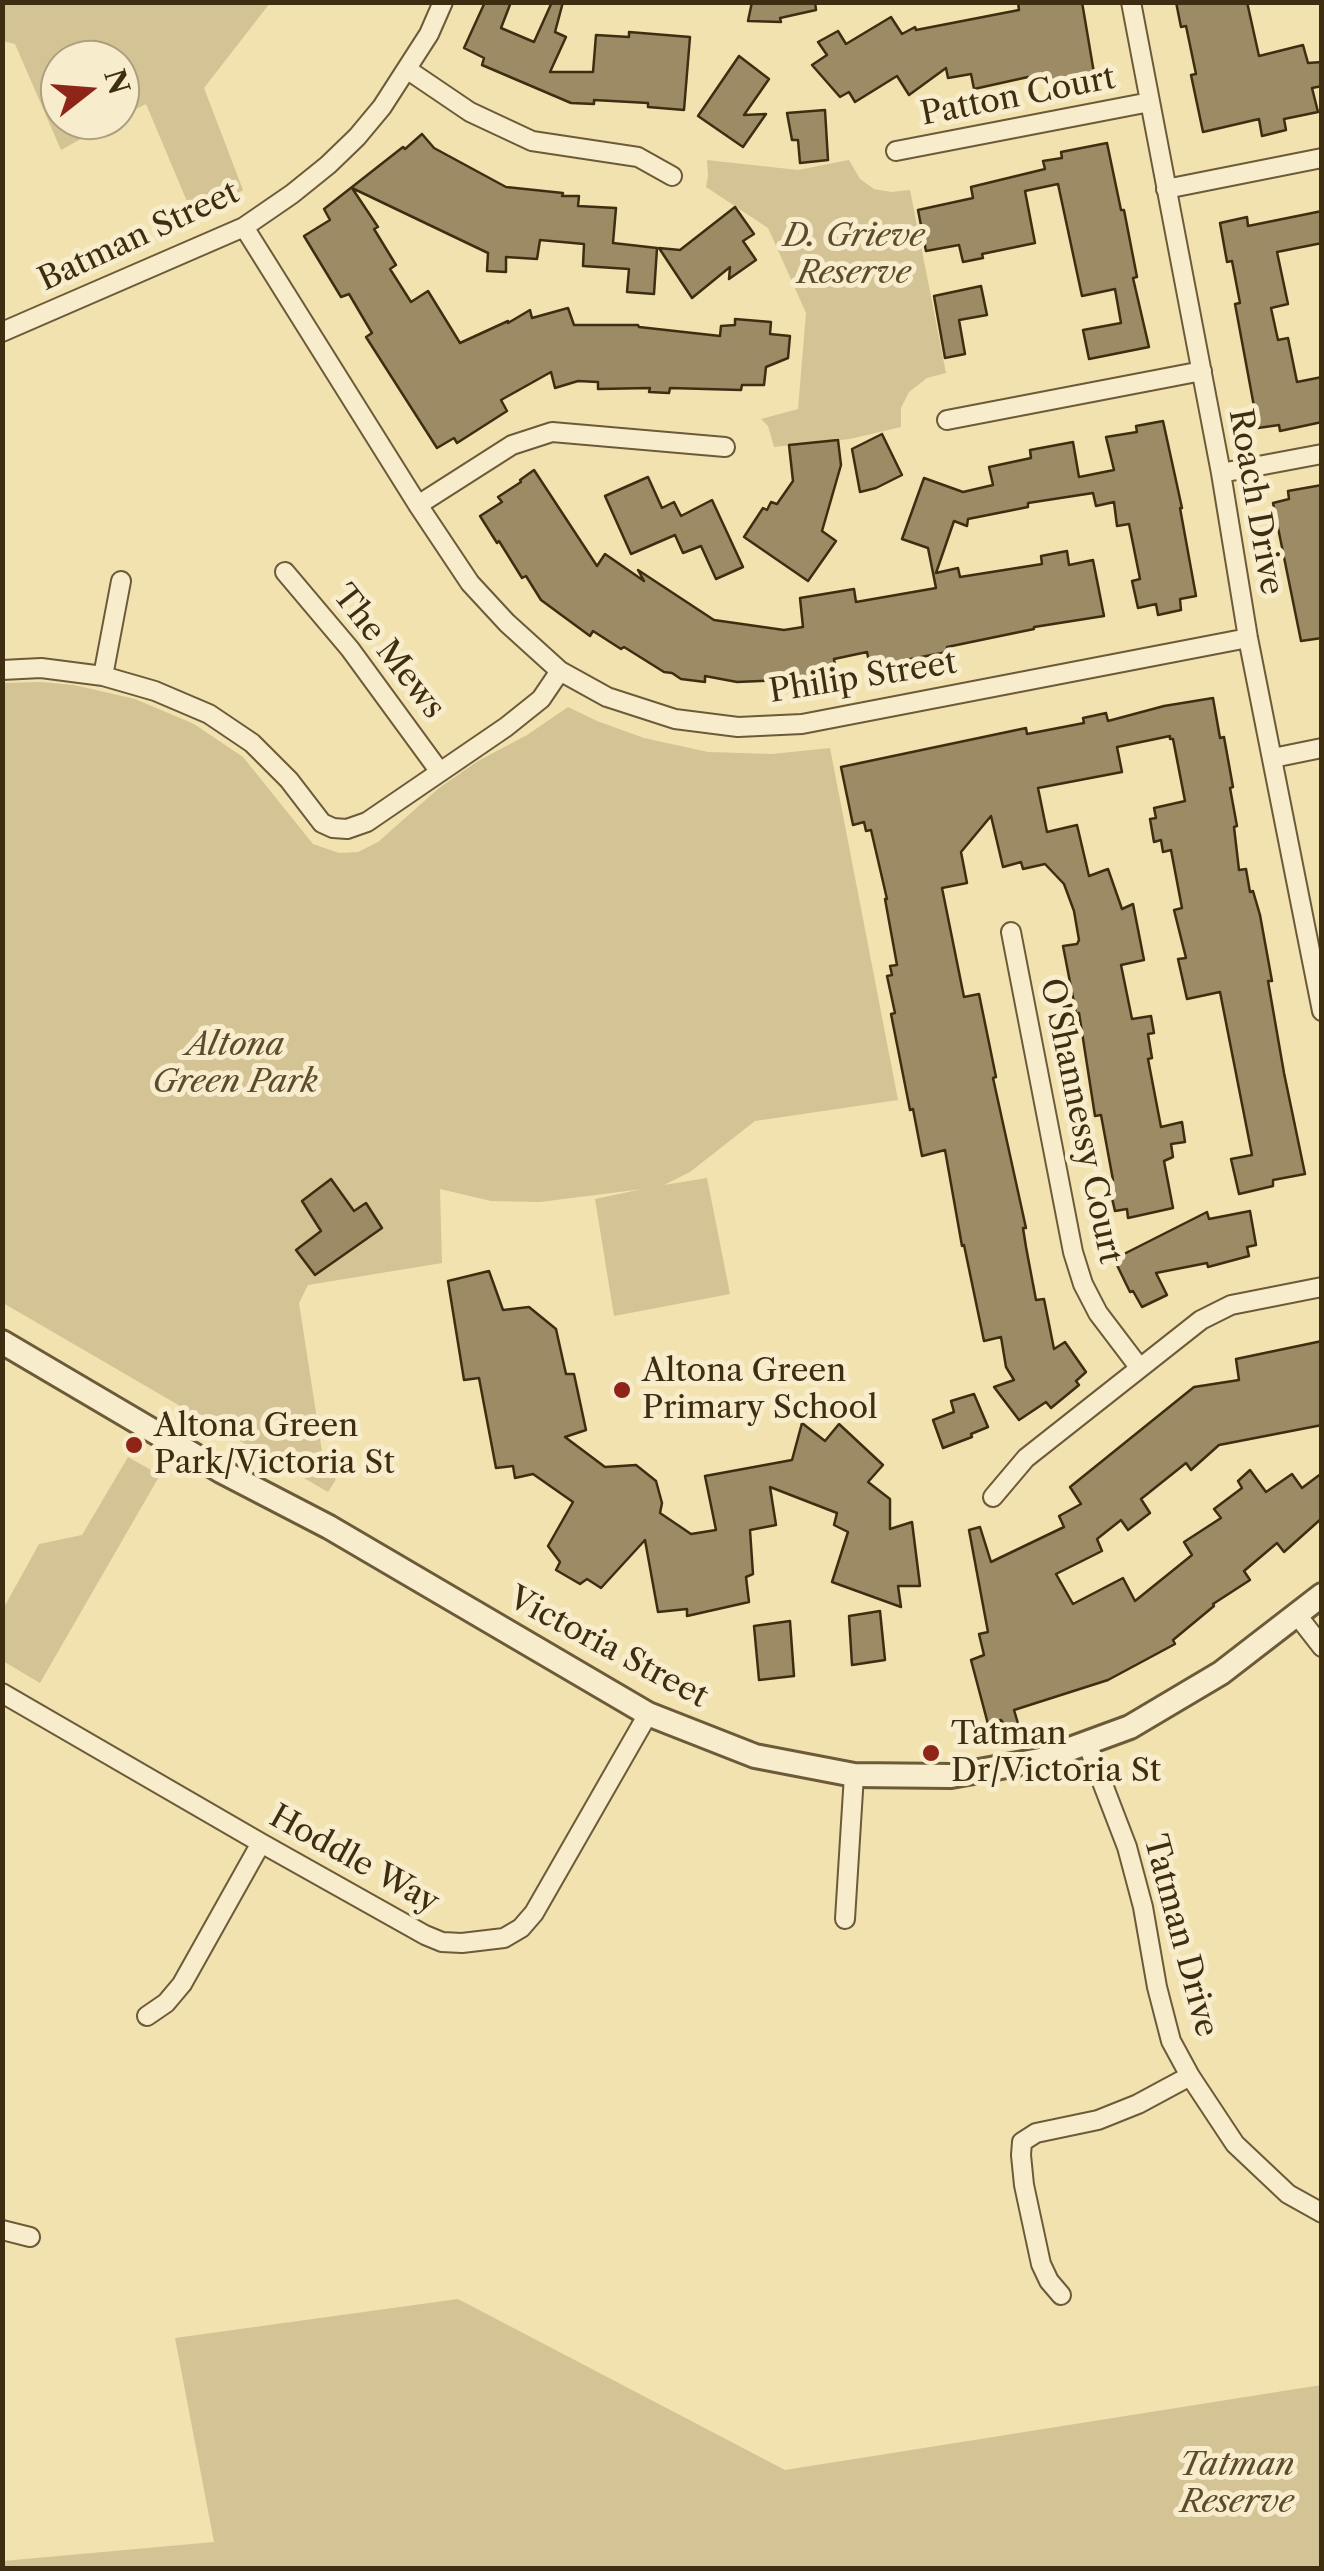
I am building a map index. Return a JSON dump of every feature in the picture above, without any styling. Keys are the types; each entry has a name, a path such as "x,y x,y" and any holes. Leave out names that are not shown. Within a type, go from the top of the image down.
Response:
{"street":[{"name":"Batman Street","path":"2,332 244,227 292,194 328,166 369,122 408,70 443,2"},
{"name":"Roach Drive","path":"1131,2 1222,474 1248,638 1322,1011"},
{"path":"408,70 470,112 532,141 638,157 672,176"},
{"name":"Patton Court","path":"896,150 1150,102"},
{"path":"1166,188 1322,158"},
{"name":"Philip Street","path":"244,227 470,583 560,671 607,697 674,719 738,727 802,724 1248,638"},
{"path":"947,420 1202,371"},
{"path":"418,505 512,445 552,432 725,447"},
{"path":"1222,474 1322,454"},
{"name":"The Mews","path":"285,572 350,649 440,772"},
{"path":"103,676 121,581"},
{"path":"2,670 41,668 103,676 155,691 209,714 252,743 322,822 347,829 366,822 506,728 541,698 560,671"},
{"path":"1272,758 1322,748"},
{"name":"O'Shannessy Court","path":"1011,932 1072,1252 1098,1313 1139,1367"},
{"path":"993,1497 1026,1458 1200,1320 1231,1306 1322,1286"},
{"name":"Victoria Street","path":"2,1342 648,1714 755,1756 854,1776 952,1776 1040,1760 1130,1727 1221,1673 1322,1595"},
{"path":"1297,1614 1322,1648"},
{"name":"Hoddle Way","path":"2,1692 261,1843 442,1942 462,1943 504,1938 521,1928 534,1913 648,1714"},
{"name":"Tatman Drive","path":"1087,1743 1127,1847 1171,2041 1235,2144 1288,2194 1322,2213"},
{"path":"845,1919 854,1776"},
{"path":"148,2016 166,2004 182,1984 261,1843"},
{"path":"1061,2295 1048,2281 1041,2264 1024,2185 1022,2142 1036,2133 1098,2120 1190,2076"},
{"path":"2,2230 30,2237"}],"green space":[{"path":"3,2 270,3 204,88 243,190 194,218 146,104 140,107 140,40 40,40 40,102 15,44 3,41"},
{"path":"57,140 79,140 61,150"},
{"name":"D. Grieve Reserve","path":"707,160 798,170 849,160 860,179 874,189 910,190 946,373 927,378 909,392 901,408 901,427 850,439 774,447 768,426 761,419 798,409 806,313 768,228 706,187"},
{"name":"Altona Green Park","path":"41,682 135,699 194,724 243,757 313,844 339,853 358,852 378,842 439,788 568,707 644,738 708,752 772,754 830,748 898,1100 755,1121 690,1172 664,1185 707,1178 730,1294 614,1316 595,1199 643,1189 540,1202 491,1201 440,1189 442,1263 308,1285 299,1303 323,1458 338,1469 328,1492 3,1303 3,683"},
{"path":"128,1457 160,1475 40,1683 3,1661 3,1609 39,1544 82,1535"},
{"name":"Tatman Reserve","path":"458,2299 785,2470 1321,2385 1321,2568 3,2568 3,2561 214,2542 175,2338"}],"building":[{"path":"485,2 511,2 501,28 534,42 552,2 563,2 555,32 566,37 550,72 593,72 596,35 629,37 629,32 690,37 684,110 648,107 648,103 571,103 482,65 484,58 464,48"},
{"path":"752,2 815,2 816,10 780,18 781,22 748,21"},
{"path":"1018,2 1082,2 1095,79 1049,88 1047,80 1029,84 1028,77 974,89 971,74 948,78 946,68 909,95 897,76 855,102 849,92 840,97 812,65 827,55 818,42 838,31 846,44 891,17 902,34 915,27 916,30 1019,10"},
{"path":"1176,2 1247,2 1259,56 1303,45 1308,63 1322,62 1322,86 1312,88 1318,112 1284,119 1286,130 1262,136 1259,119 1203,132 1191,75 1196,74 1186,26 1181,27"},
{"path":"739,56 769,79 744,115 766,114 743,147 698,116"},
{"path":"825,110 828,160 800,163 798,140 792,140 787,113"},
{"path":"422,134 434,148 506,187 579,196 578,206 616,208 613,243 657,248 654,294 627,292 629,269 583,266 584,244 540,240 537,259 506,257 506,272 487,271 488,253 352,188 378,227 374,229 396,265 390,269 411,302 428,291 460,343 530,310 532,318 568,308 574,325 638,325 720,336 721,326 735,325 735,319 771,322 770,334 790,336 788,358 766,367 764,385 742,385 741,390 670,388 669,393 649,392 650,388 598,389 598,382 578,381 555,388 551,372 501,400 507,411 457,443 454,438 437,448 366,337 372,333 349,294 341,297 304,236 330,220 324,209"},
{"path":"1107,143 1124,210 1137,277 1133,278 1149,347 1089,359 1083,330 1121,323 1115,289 1082,296 1058,184 1025,191 1035,243 963,262 959,245 926,251 918,210 973,198 971,187 1045,169 1043,161 1062,158 1061,152"},
{"path":"735,207 754,234 743,241 756,260 729,279 730,267 692,298 659,248 680,250"},
{"path":"1322,211 1322,243 1277,252 1288,304 1271,308 1278,340 1288,338 1297,382 1322,377 1322,422 1280,431 1279,425 1258,428 1235,304 1240,303 1220,223 1247,217 1248,226"},
{"path":"981,286 987,315 959,320 965,354 945,358 934,296"},
{"path":"1163,421 1196,596 1180,599 1181,610 1158,615 1156,604 1138,608 1132,581 1140,579 1129,524 1117,526 1114,502 1096,506 1093,493 1028,503 1028,507 968,519 967,526 954,521 936,573 958,568 960,577 1042,564 1041,556 1067,551 1069,565 1093,560 1104,616 1034,627 947,647 947,652 870,667 867,652 834,659 836,672 784,680 737,682 705,676 705,682 681,679 593,631 590,636 541,600 480,516 502,502 498,497 534,470 597,566 605,554 644,581 638,570 714,620 784,630 803,627 800,598 854,589 856,602 936,588 928,548 902,539 924,478 963,492 993,485 989,467 1031,458 1030,450 1073,442 1079,477 1114,470 1106,437 1137,432 1136,426"},
{"path":"882,434 902,475 860,492 852,449"},
{"path":"838,440 841,465 822,531 836,541 808,581 744,537 763,508 767,510 771,502 777,504 793,481 789,445"},
{"path":"648,477 662,508 674,502 681,516 712,500 743,567 716,579 701,546 683,553 675,535 631,554 605,496"},
{"path":"1322,485 1322,638 1301,641 1273,503 1289,499 1288,491"},
{"path":"1213,698 1233,787 1230,788 1239,870 1246,869 1260,915 1272,981 1268,981 1305,1174 1273,1180 1273,1186 1239,1194 1231,1159 1252,1155 1220,992 1187,999 1178,959 1186,958 1174,910 1182,908 1171,850 1163,852 1161,840 1154,842 1150,819 1156,818 1154,808 1185,801 1170,736 1117,747 1122,772 1038,788 1047,832 1077,825 1089,876 1108,869 1122,909 1133,904 1144,960 1121,965 1132,1019 1151,1016 1154,1033 1148,1034 1152,1058 1148,1059 1161,1127 1182,1122 1185,1142 1171,1144 1173,1157 1164,1161 1173,1208 1128,1218 1127,1209 1115,1211 1101,1115 1095,1116 1079,1013 1063,946 1077,944 1079,940 1064,884 1045,864 1023,869 1021,862 1003,867 991,816 961,852 967,883 942,888 964,997 979,994 1026,1228 1036,1300 1044,1299 1054,1349 1065,1342 1086,1372 1076,1381 1079,1385 1051,1408 1046,1402 1019,1420 994,1387 1014,1380 1006,1367 1001,1337 984,1341 945,1150 922,1156 891,1014 895,1013 887,976 892,975 890,966 897,965 887,899 871,830 866,831 864,822 853,825 841,767 1026,728 1027,734 1084,723 1083,718 1106,713 1108,721"},
{"path":"331,1179 354,1211 366,1203 382,1228 315,1275 296,1250 321,1231 302,1201"},
{"path":"1250,1211 1256,1245 1247,1247 1249,1256 1208,1267 1207,1263 1156,1273 1167,1295 1142,1307 1130,1292 1114,1259 1207,1212 1209,1219"},
{"path":"489,1271 503,1310 529,1307 556,1329 566,1374 574,1374 586,1430 565,1437 605,1467 636,1465 656,1481 662,1503 660,1513 691,1534 716,1530 705,1476 792,1460 802,1423 825,1441 839,1424 883,1465 868,1482 890,1499 890,1529 912,1522 920,1586 898,1586 901,1607 832,1582 848,1532 834,1525 837,1513 770,1487 776,1525 750,1530 753,1574 746,1577 749,1602 687,1616 687,1609 658,1612 645,1540 601,1588 587,1579 580,1584 556,1570 560,1562 548,1546 573,1502 533,1474 515,1478 513,1466 496,1468 479,1378 464,1380 448,1281"},
{"path":"1322,1341 1322,1425 1219,1445 1191,1470 1186,1463 1141,1499 1150,1513 1128,1530 1121,1520 1097,1539 1102,1551 1056,1574 1073,1604 1123,1578 1135,1601 1192,1555 1184,1542 1221,1518 1214,1509 1242,1488 1238,1481 1250,1470 1266,1492 1292,1474 1302,1488 1322,1473 1322,1518 1284,1552 1277,1543 1244,1571 1250,1580 1213,1604 1173,1640 1175,1644 1108,1680 1014,1710 1025,1747 1021,1748 1001,1720 988,1724 971,1660 984,1655 979,1634 988,1632 969,1530 980,1527 991,1562 1064,1527 1059,1516 1081,1504 1070,1487 1194,1387 1239,1380 1236,1359"},
{"path":"974,1394 988,1427 943,1448 933,1420 954,1412 951,1401"},
{"path":"880,1611 885,1660 852,1665 849,1616"},
{"path":"790,1621 794,1676 759,1680 754,1626"}],"place":[{"name":"Altona Green Primary School","path":"622,1390"},
{"name":"Altona Green Park/Victoria St","path":"134,1445"},
{"name":"Tatman Dr/Victoria St","path":"931,1753"}]}
